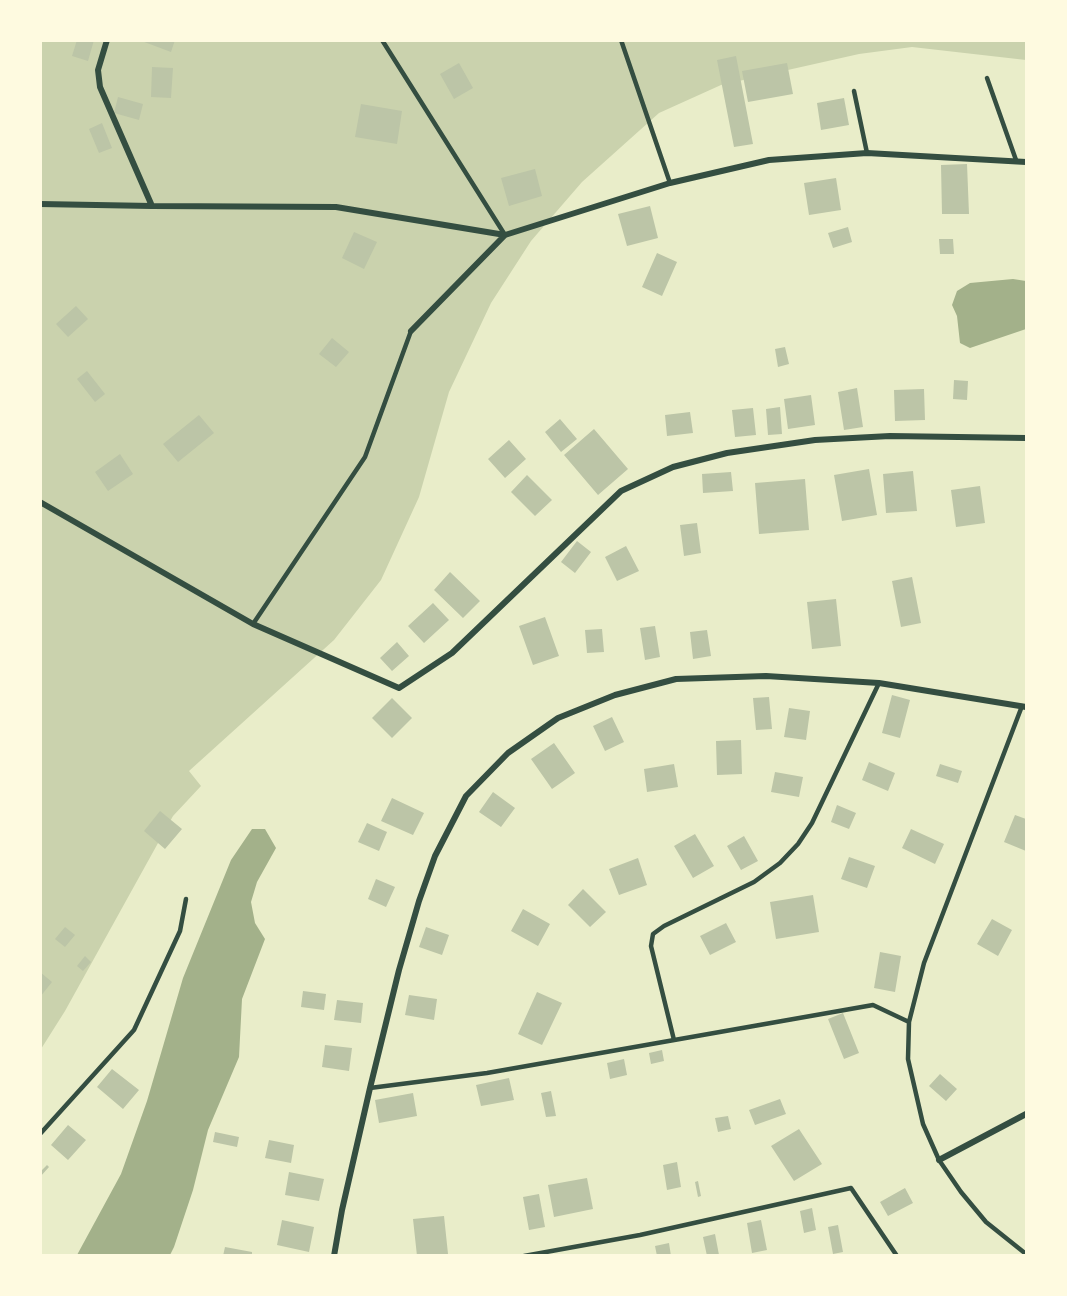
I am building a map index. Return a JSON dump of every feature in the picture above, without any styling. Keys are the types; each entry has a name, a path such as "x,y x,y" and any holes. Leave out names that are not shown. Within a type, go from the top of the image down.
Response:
{"street":[{"path":"106,40 98,70 100,87 152,206"},
{"path":"40,204 336,207 505,235 670,183 768,160 867,153 1026,162"},
{"path":"411,332 505,235"},
{"path":"40,502 253,624 399,688 452,653 621,491 673,467 727,453 815,440 890,436 1026,438"},
{"path":"334,1256 342,1210 399,970 435,856 466,796 508,753 558,718 615,694 676,679 766,676 879,683 1024,707"},
{"path":"939,1160 1026,1114"}],"lane":[{"path":"382,40 505,235"},
{"path":"621,40 670,183"},
{"path":"987,78 1016,160"},
{"path":"854,91 867,153"},
{"path":"253,624 365,457 411,332"},
{"path":"674,1040 651,946 653,934 664,926 754,882 780,863 798,844 812,823 879,683"},
{"path":"1024,707 924,963 909,1022 908,1059 922,1124 939,1160 986,1222 1026,1254"},
{"path":"40,1134 134,1030 180,931 186,899"},
{"path":"370,1088 487,1073 873,1005 909,1022"},
{"path":"524,1256 640,1235 851,1188 897,1256"}],"shaded area":[{"path":"41,41 1026,41 1026,60 912,47 859,54 721,85 659,113 582,182 531,241 491,303 449,392 419,497 381,580 334,640 189,771 201,786 173,816 65,1011 41,1049"},
{"path":"1013,279 1026,281 1026,329 970,348 960,343 957,316 952,305 957,291 970,283"},
{"path":"252,829 265,829 276,848 257,882 251,902 255,923 265,939 242,999 239,1057 208,1130 193,1190 174,1247 170,1255 77,1255 121,1174 147,1101 183,978 231,860"}],"building":[{"path":"77,40 94,40 88,61 72,56"},
{"path":"139,40 175,40 171,52"},
{"path":"736,56 753,144 734,147 717,60"},
{"path":"459,63 473,88 454,99 440,74"},
{"path":"787,63 793,94 748,102 742,71"},
{"path":"152,67 173,68 171,98 151,97"},
{"path":"118,97 143,104 139,120 114,113"},
{"path":"844,98 849,125 821,130 817,103"},
{"path":"361,104 402,111 397,144 355,137"},
{"path":"102,123 112,148 99,153 89,129"},
{"path":"967,164 969,214 942,214 941,165"},
{"path":"535,169 542,196 509,206 501,178"},
{"path":"836,178 841,210 809,215 804,183"},
{"path":"650,206 658,238 627,246 618,214"},
{"path":"848,227 852,242 833,248 828,233"},
{"path":"354,232 377,242 364,269 342,258"},
{"path":"939,239 953,239 954,254 940,254"},
{"path":"657,253 677,262 662,296 642,287"},
{"path":"76,306 88,319 68,337 56,324"},
{"path":"332,338 349,352 336,367 319,354"},
{"path":"785,347 789,364 778,367 775,349"},
{"path":"87,371 105,394 95,402 77,379"},
{"path":"954,380 968,381 967,400 953,399"},
{"path":"857,388 863,427 844,430 838,392"},
{"path":"924,389 925,420 895,421 894,390"},
{"path":"811,395 815,425 788,429 784,399"},
{"path":"780,407 782,434 768,435 766,409"},
{"path":"753,408 756,435 735,437 732,410"},
{"path":"690,412 693,433 667,436 665,415"},
{"path":"199,415 214,433 178,462 163,444"},
{"path":"560,419 577,439 561,452 545,432"},
{"path":"594,429 628,469 598,495 564,455"},
{"path":"509,440 526,459 505,478 488,459"},
{"path":"120,454 133,474 108,491 95,472"},
{"path":"869,469 877,515 842,521 834,475"},
{"path":"913,471 917,511 886,513 883,474"},
{"path":"731,472 733,491 703,493 702,474"},
{"path":"527,475 552,500 535,516 511,492"},
{"path":"805,479 809,530 759,534 755,483"},
{"path":"980,486 985,523 956,527 951,490"},
{"path":"697,523 701,553 684,556 680,525"},
{"path":"577,541 591,552 575,573 561,562"},
{"path":"626,546 639,571 617,581 605,557"},
{"path":"450,572 480,601 463,618 434,590"},
{"path":"912,577 921,623 901,627 892,581"},
{"path":"836,599 841,646 812,649 807,602"},
{"path":"433,603 449,620 424,643 408,626"},
{"path":"545,617 559,656 533,665 519,626"},
{"path":"655,626 660,657 645,660 640,628"},
{"path":"602,629 604,652 587,653 585,630"},
{"path":"707,630 711,656 693,659 690,632"},
{"path":"397,642 409,656 392,671 380,658"},
{"path":"892,695 910,700 900,738 882,733"},
{"path":"769,697 772,729 756,730 753,698"},
{"path":"392,698 412,718 392,738 372,718"},
{"path":"789,708 810,711 806,740 784,737"},
{"path":"612,717 624,742 605,751 593,726"},
{"path":"741,740 742,774 717,775 716,741"},
{"path":"554,743 575,773 552,789 531,759"},
{"path":"869,762 895,773 888,791 862,780"},
{"path":"674,764 678,787 647,792 644,769"},
{"path":"940,764 962,771 958,783 936,776"},
{"path":"775,772 803,777 799,797 771,792"},
{"path":"493,792 515,808 501,827 479,812"},
{"path":"392,798 424,813 413,835 381,821"},
{"path":"837,805 856,813 849,829 831,822"},
{"path":"160,811 182,829 165,849 144,831"},
{"path":"1015,815 1026,819 1026,851 1004,842"},
{"path":"367,823 387,832 379,851 358,842"},
{"path":"911,829 944,844 935,864 902,848"},
{"path":"695,834 714,866 693,878 674,846"},
{"path":"744,836 758,861 741,870 727,846"},
{"path":"849,857 875,866 867,888 841,879"},
{"path":"638,858 647,885 619,895 609,869"},
{"path":"376,879 395,887 386,907 368,899"},
{"path":"583,889 606,912 590,927 568,905"},
{"path":"813,895 819,932 776,939 770,902"},
{"path":"523,909 550,924 538,946 511,931"},
{"path":"992,919 1012,930 998,956 977,944"},
{"path":"726,923 736,942 710,955 700,936"},
{"path":"65,927 75,935 65,947 55,939"},
{"path":"426,927 449,935 442,955 419,947"},
{"path":"880,952 901,956 895,992 874,988"},
{"path":"85,956 91,962 83,971 77,966"},
{"path":"40,972 52,982 40,997"},
{"path":"303,991 326,994 324,1010 301,1007"},
{"path":"537,992 562,1003 542,1045 518,1034"},
{"path":"409,995 437,999 434,1020 405,1015"},
{"path":"337,1000 363,1003 361,1023 334,1020"},
{"path":"843,1013 859,1053 844,1059 828,1019"},
{"path":"325,1045 352,1048 349,1071 322,1067"},
{"path":"662,1050 664,1061 651,1064 649,1053"},
{"path":"624,1059 627,1075 610,1079 607,1063"},
{"path":"112,1069 139,1090 123,1109 97,1087"},
{"path":"940,1074 957,1089 946,1101 929,1086"},
{"path":"509,1078 514,1100 481,1106 476,1085"},
{"path":"551,1091 556,1116 546,1117 541,1093"},
{"path":"413,1093 417,1116 379,1123 375,1100"},
{"path":"780,1099 786,1114 755,1125 749,1110"},
{"path":"728,1116 731,1129 718,1132 715,1118"},
{"path":"68,1125 86,1140 68,1160 51,1145"},
{"path":"799,1129 822,1164 794,1181 771,1146"},
{"path":"215,1132 239,1137 237,1147 213,1142"},
{"path":"269,1140 294,1145 291,1163 265,1158"},
{"path":"677,1162 681,1187 667,1190 663,1165"},
{"path":"47,1165 49,1167 40,1177 40,1172"},
{"path":"289,1172 324,1179 319,1201 285,1195"},
{"path":"587,1178 593,1209 554,1217 548,1185"},
{"path":"698,1181 701,1196 698,1197 695,1182"},
{"path":"905,1188 913,1203 888,1216 880,1202"},
{"path":"539,1194 545,1227 529,1230 523,1197"},
{"path":"812,1208 816,1230 804,1233 800,1211"},
{"path":"444,1216 448,1254 417,1256 413,1219"},
{"path":"282,1220 314,1227 309,1252 277,1245"},
{"path":"761,1220 767,1250 752,1253 747,1223"},
{"path":"838,1225 843,1252 833,1254 828,1227"},
{"path":"715,1234 719,1255 707,1256 703,1237"},
{"path":"669,1243 671,1256 657,1256 655,1246"},
{"path":"225,1247 252,1252 252,1256 223,1256"}]}
